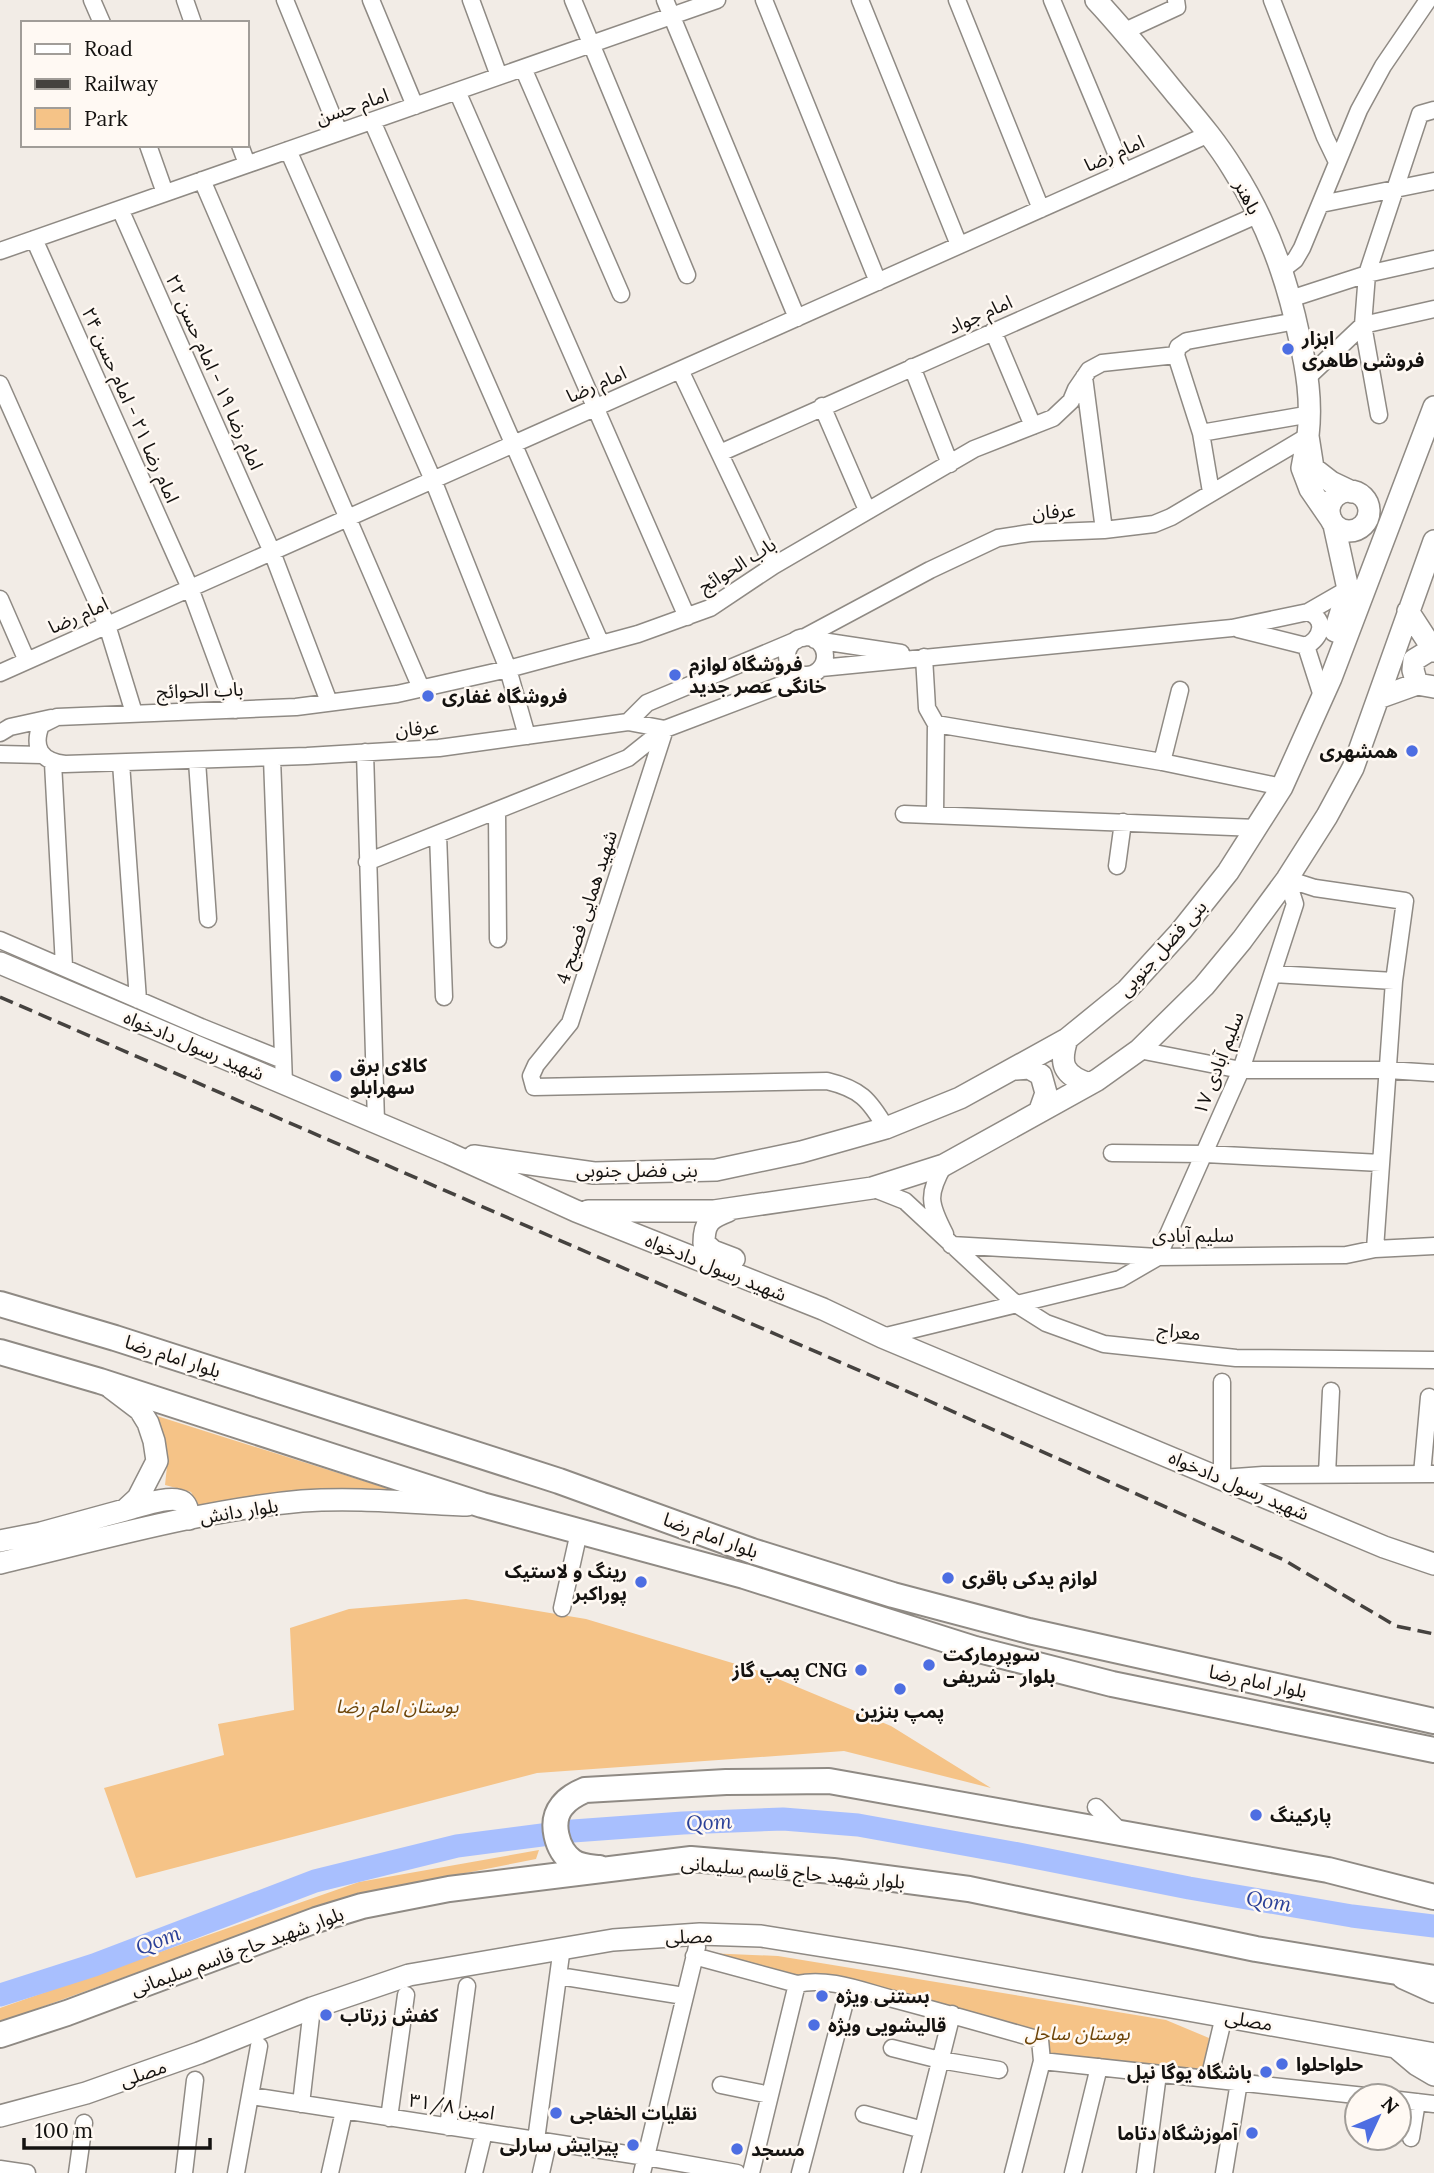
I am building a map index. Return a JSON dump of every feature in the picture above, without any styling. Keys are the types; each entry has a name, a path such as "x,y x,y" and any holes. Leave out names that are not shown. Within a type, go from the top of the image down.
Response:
{"main road":[{"name":"باهنر","path":"1096,0 1125,31 1209,134 1234,170 1282,270 1308,377 1311,414 1302,468 1310,489 1333,523 1348,589 1327,655 1326,687"},
{"name":"بنی فضل جنوبی","path":"448,1153 594,1173 716,1170 801,1152 886,1128 960,1098 1067,1039 1126,991 1181,930 1228,872 1282,787 1326,687 1434,407"},
{"name":"باهنر","path":"1308,436 1313,468 1331,482 1356,494"},
{"path":"1356,494 1368,507 1368,514 1361,527 1347,531 1333,523 1329,507 1332,500 1345,492 1376,496 1405,484"},
{"path":"576,1211 714,1211 872,1188 944,1164 1088,1084 1139,1050 1204,986 1287,879 1327,816 1353,768 1434,541"},
{"path":"1378,698 1425,686 1413,670 1414,660 1433,650 1408,611"},
{"name":"شهید رسول دادخواه","path":"0,963 376,1122 576,1211 822,1309 1384,1546 1434,1563"},
{"path":"1067,1039 1062,1059 1065,1068 1078,1080 1088,1084"},
{"path":"1016,1069 1029,1068 1041,1076 1046,1093 1040,1110"},
{"path":"733,1209 713,1217 704,1230 704,1243 713,1251 803,1287 822,1309"},
{"name":"بلوار امام رضا","path":"0,1304 521,1468 634,1506 752,1551 893,1595 1029,1631 1434,1721"},
{"name":"بلوار امام رضا","path":"0,1352 100,1381 482,1505 744,1576 975,1649 1076,1675 1434,1750"},
{"path":"100,1381 140,1410 154,1441 157,1461 138,1498 125,1510"},
{"path":"0,1541 166,1500 183,1502 189,1519"},
{"name":"بلوار دانش","path":"0,1563 189,1519 302,1501 482,1505"},
{"path":"614,1869 583,1866 574,1862 559,1847 556,1820 559,1809 573,1795 597,1788 726,1782 829,1781 1339,1873 1434,1897"},
{"path":"502,1883 538,1866 559,1847"},
{"name":"بلوار شهید حاج قاسم سلیمانی","path":"0,2035 338,1913 449,1889 691,1860 833,1871 970,1889 1256,1949 1434,1978"},
{"path":"1339,1873 1434,1878"},
{"name":"مصلی","path":"0,2116 86,2093 199,2053 312,2008 409,1975 562,1947 613,1940 700,1934 761,1936 1434,2054"},
{"path":"1388,1971 1434,1992"},
{"path":"1396,2047 1434,2075"}],"street":[{"path":"92,0 101,21"},
{"path":"185,0 192,21"},
{"path":"285,0 339,132"},
{"path":"371,0 415,106"},
{"path":"471,0 499,76"},
{"path":"573,0 687,275"},
{"path":"665,0 797,318"},
{"name":"امام حسن","path":"0,251 717,0"},
{"path":"764,0 878,282"},
{"path":"860,0 960,245"},
{"path":"957,0 1041,209"},
{"path":"1052,0 1124,172"},
{"path":"1125,31 1177,6 1176,0"},
{"path":"1272,0 1337,162"},
{"path":"1282,270 1295,260 1302,248 1359,110 1383,66 1428,0"},
{"path":"523,68 621,294"},
{"path":"457,91 687,617"},
{"path":"1379,415 1363,326 1367,274 1427,112"},
{"path":"372,121 601,644"},
{"name":"امام رضا","path":"0,673 1209,134"},
{"path":"149,147 165,193"},
{"path":"241,147 247,164"},
{"path":"288,150 433,480 508,669 527,736"},
{"path":"202,180 421,688"},
{"path":"1321,204 1434,181"},
{"name":"امام رضا ۱۹ - امام حسن ۲۲","path":"120,209 272,552 329,702"},
{"name":"امام جواد","path":"720,453 1257,215"},
{"name":"امام رضا ۲۱ - امام حسن ۲۴","path":"34,239 190,588 235,710"},
{"path":"1290,299 1367,274 1434,259"},
{"path":"1308,377 1363,326 1434,309"},
{"path":"1211,492 1201,433 1176,355 1178,347 1187,341 1296,321"},
{"path":"993,331 1033,426"},
{"path":"1104,530 1084,377 1089,370 1102,363 1176,355"},
{"path":"912,367 950,464"},
{"path":"680,370 773,566"},
{"name":"باب الحوائج","path":"0,733 10,727 57,717 296,707 397,694 508,669 638,634 710,608 773,566 974,449 1053,418 1071,401 1084,377"},
{"path":"0,384 107,625 134,713"},
{"path":"822,406 867,510"},
{"path":"1201,433 1311,414"},
{"name":"عرفان","path":"0,754 121,763 272,758 439,748 628,722 647,703 805,639 930,570 998,538 1030,533 1104,530 1154,524 1171,517 1308,436"},
{"path":"924,657 805,639 789,648 788,659 797,673 924,657 1232,628 1308,612 1348,589"},
{"path":"0,600 27,661"},
{"path":"1232,628 1306,646 1317,639 1321,627 1316,615 1308,612"},
{"path":"367,862 628,758 665,729 814,671 825,656 824,650 805,639"},
{"path":"1306,646 1326,687"},
{"path":"924,657 927,708 936,723 935,815"},
{"path":"1162,762 1180,691"},
{"path":"57,717 41,725 36,736 37,746 48,759 64,966"},
{"path":"628,722 665,729"},
{"path":"936,723 1162,762 1282,787"},
{"name":"شهید همایی فصیح 4","path":"665,729 570,1023 536,1065 531,1076 534,1087 827,1081 859,1092 873,1106 886,1128"},
{"path":"365,752 376,1122"},
{"path":"272,758 284,1083"},
{"path":"197,761 208,919"},
{"path":"121,763 138,1000"},
{"path":"497,811 498,939"},
{"path":"904,814 1257,828"},
{"path":"1117,866 1123,822"},
{"path":"438,834 444,997"},
{"path":"1287,879 1315,888 1405,901 1394,981 1375,1249"},
{"name":"سلیم آبادی ۱۷","path":"1158,1257 1241,1070 1295,904 1287,879"},
{"path":"0,940 283,1060"},
{"path":"1273,974 1394,981"},
{"path":"1139,1050 1241,1070 1388,1070 1434,1073"},
{"path":"1112,1153 1205,1154 1381,1163"},
{"name":"معراج","path":"944,1164 933,1185 932,1210 951,1245"},
{"name":"معراج","path":"872,1188 905,1201 1016,1304 1046,1323 1104,1344 1236,1358 1434,1360"},
{"name":"سلیم آبادی","path":"951,1245 1158,1257 1346,1255 1375,1249 1434,1246"},
{"path":"883,1337 1121,1279 1158,1257"},
{"path":"1222,1382 1222,1478 1428,1474 1429,1397"},
{"path":"1327,1474 1331,1391"},
{"path":"562,1608 579,1532"},
{"path":"1096,1807 1123,1833"},
{"path":"642,2173 700,1934"},
{"path":"541,2173 562,1947"},
{"path":"694,1956 797,1984 814,1981 849,1987 1040,2040 1042,2061 1013,2173"},
{"path":"559,1976 684,1996"},
{"path":"751,2173 797,1984"},
{"path":"449,2127 467,1986"},
{"path":"800,2173 849,1987"},
{"path":"389,2118 406,1995"},
{"path":"300,2104 312,2008"},
{"path":"912,2173 952,2014"},
{"path":"1209,2079 1224,2016"},
{"path":"236,2173 259,2046"},
{"path":"892,2048 999,2070"},
{"path":"1042,2061 1343,2094"},
{"path":"1073,2173 1099,2067"},
{"path":"1145,2173 1158,2074"},
{"path":"184,2173 195,2080"},
{"path":"1224,2173 1239,2082"},
{"path":"721,2085 770,2095"},
{"name":"امین ۳۱/۸","path":"251,2096 737,2173"},
{"path":"1413,2102 1434,2104"},
{"path":"1413,2126 1417,2102"},
{"path":"330,2173 344,2111"},
{"path":"864,2114 923,2130"},
{"path":"77,2173 84,2123"},
{"path":"474,2173 484,2132"},
{"path":"0,2169 27,2173"}],"green space":[{"path":"157,1416 405,1494 287,1493 245,1498 200,1510 191,1492 165,1485 168,1457"},
{"name":"بوستان امام رضا","path":"466,1599 586,1619 759,1671 891,1726 991,1788 844,1751 537,1773 136,1878 104,1788 224,1755 218,1724 294,1710 290,1628 349,1609"},
{"path":"539,1850 536,1859 350,1896 0,2022 0,2008 359,1882"},
{"name":"بوستان ساحل","path":"706,1953 778,1956 1166,2020 1209,2038 1204,2069 1049,2058 1049,2035 856,1984 809,1974 792,1977"}],"waterway":[{"name":"Qom","path":"0,1995 94,1965 315,1881 457,1846 573,1831 683,1823 783,1819 858,1825 1189,1888 1352,1916 1434,1926"}],"railway":[{"path":"0,997 927,1400 1284,1560 1396,1626 1434,1634"}],"place":[{"name":"ابزار فروشی طاهری","path":"1288,349"},
{"name":"فروشگاه لوازم خانگی عصر جدید","path":"675,675"},
{"name":"فروشگاه غفاری","path":"428,696"},
{"name":"همشهری","path":"1412,751"},
{"name":"کالای برق سهرابلو","path":"336,1076"},
{"name":"لوازم یدکی باقری","path":"948,1578"},
{"name":"رینگ و لاستیک پوراکبر","path":"641,1582"},
{"name":"سوپرمارکت بلوار - شریفی","path":"929,1665"},
{"name":"پمپ گاز CNG","path":"861,1670"},
{"name":"پمپ بنزین","path":"900,1689"},
{"name":"پارکینگ","path":"1256,1815"},
{"name":"بستنی ویژه","path":"822,1996"},
{"name":"کفش زرتاب","path":"326,2015"},
{"name":"قالیشویی ویژه","path":"814,2025"},
{"name":"حلواحلوا","path":"1282,2064"},
{"name":"باشگاه یوگا نیل","path":"1266,2072"},
{"name":"نقلیات الخفاجی","path":"556,2113"},
{"name":"آموزشگاه دتاما","path":"1252,2133"},
{"name":"پیرایش سارلی","path":"633,2145"},
{"name":"مسجد","path":"737,2149"}]}
